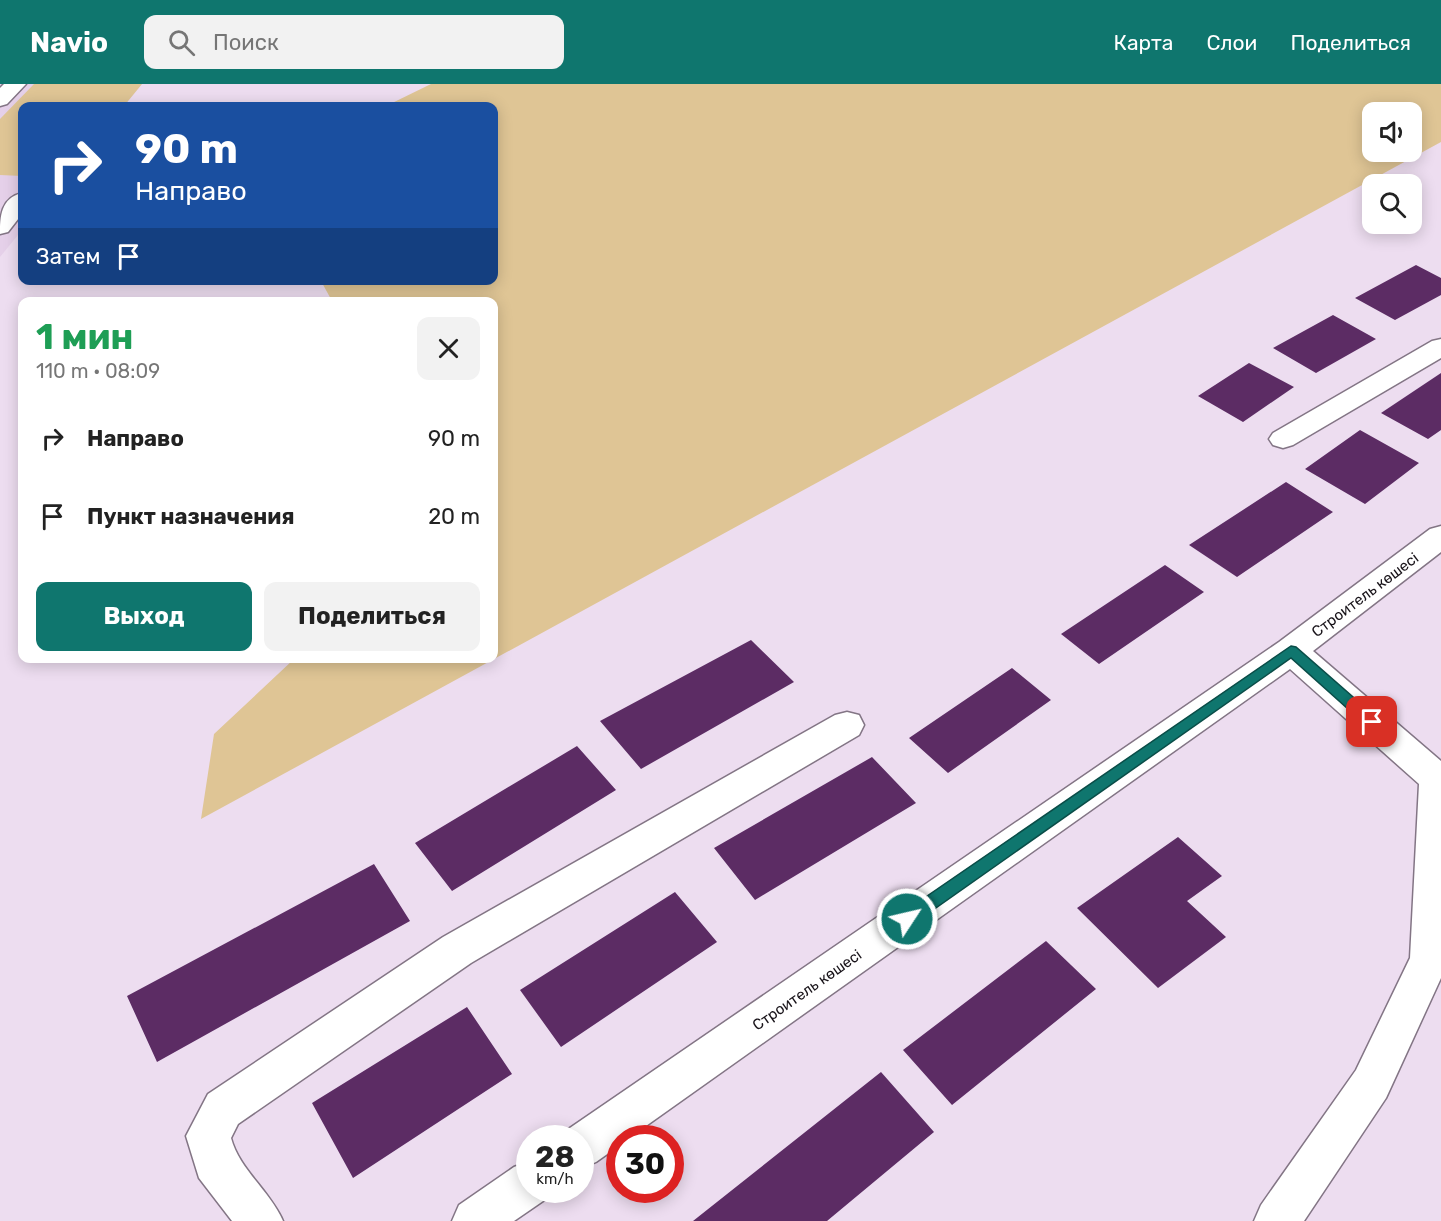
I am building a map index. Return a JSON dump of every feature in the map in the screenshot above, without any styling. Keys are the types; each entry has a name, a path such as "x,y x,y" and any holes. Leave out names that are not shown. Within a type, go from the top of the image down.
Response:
{"street":[{"path":"0,100 16,84"},
{"path":"0,186 18,187"},
{"path":"0,227 18,205"},
{"path":"1283,439 1441,346"},
{"name":"Строитель көшесі","path":"594,1138 1291,651 1441,536"},
{"path":"1278,1221 1371,1084 1430,959 1439,780 1291,651"},
{"path":"260,1221 215,1162 208,1136 224,1109 457,950 847,725"},
{"path":"475,1221 516,1193"}],"shaded area":[{"path":"0,84 142,84 127,102 18,102 18,235 0,257"},
{"path":"34,84 142,84 127,102 18,102 18,176 0,175 0,119"},
{"path":"431,84 1441,84 1441,142 1422,152 1422,102 1362,102 1362,162 1404,162 1382,174 1362,174 1362,185 498,657 498,297 330,297 323,285 498,285 498,102 394,102"},
{"path":"290,663 487,663 201,819 214,734"}],"building":[{"path":"1416,265 1441,278 1441,295 1395,320 1355,298"},
{"path":"1333,315 1376,339 1316,373 1273,348"},
{"path":"1249,363 1294,387 1243,422 1198,396"},
{"path":"1441,373 1441,430 1428,439 1381,413"},
{"path":"1360,430 1419,463 1365,504 1305,469"},
{"path":"1286,482 1333,512 1237,577 1189,545"},
{"path":"1165,565 1204,592 1099,664 1061,634"},
{"path":"751,640 794,682 641,769 600,721"},
{"path":"1012,668 1051,700 948,773 909,738"},
{"path":"577,746 616,790 452,891 415,843"},
{"path":"872,757 916,803 755,900 714,848"},
{"path":"1178,837 1222,876 1187,901 1226,937 1158,988 1077,908"},
{"path":"374,864 410,921 157,1062 127,996"},
{"path":"675,892 717,942 561,1047 520,990"},
{"path":"1046,941 1096,989 952,1105 903,1050"},
{"path":"467,1007 512,1074 353,1178 312,1103"},
{"path":"881,1072 934,1132 827,1221 693,1221"}],"route":[{"path":"907,919 1291,651 1372,722"}]}
